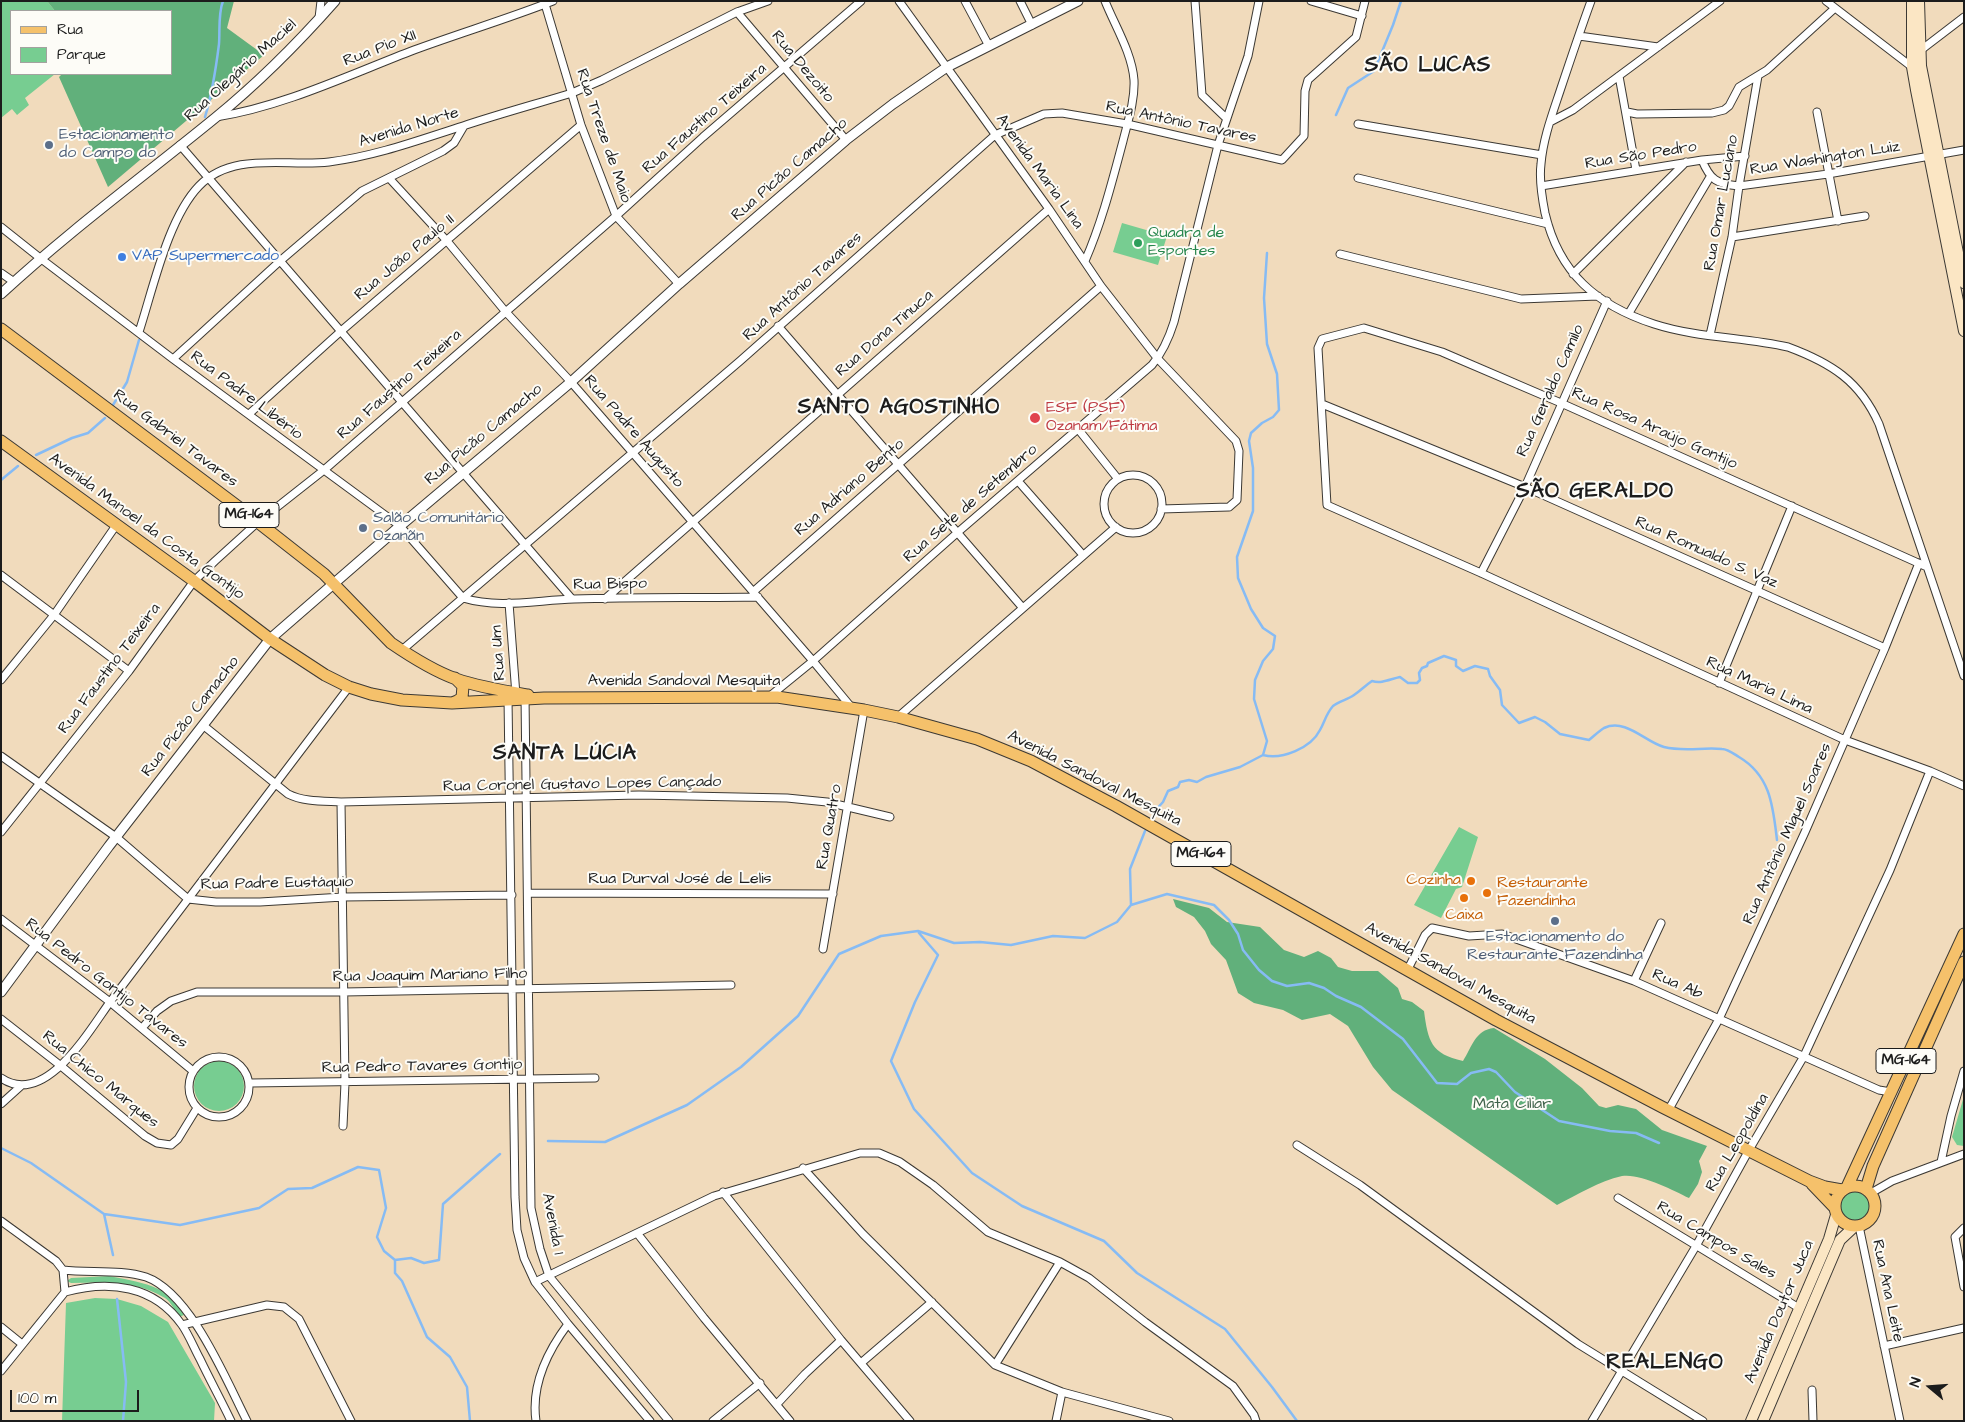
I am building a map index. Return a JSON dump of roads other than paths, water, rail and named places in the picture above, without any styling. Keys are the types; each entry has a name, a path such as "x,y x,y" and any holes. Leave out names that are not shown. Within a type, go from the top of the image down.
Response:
{"main road":[{"path":"1912,1 1912,67 1934,155"},
{"path":"1920,1 1921,66 1934,155 1960,282 1964,331"},
{"name":"Rua Gabriel Tavares","path":"1,328 258,522 334,584 391,643 455,678 514,696"},
{"name":"Avenida Manoel da Costa Gontijo","path":"1,441 194,581 270,639"},
{"name":"Avenida Sandoval Mesquita","path":"270,639 325,675 349,687 371,694 402,700 452,703 514,696 544,698 768,697 864,710 898,717 977,739 1031,761 1116,806 1496,1020 1668,1110 1808,1181 1824,1187 1845,1189"},
{"path":"452,703 457,702 464,692 460,681 455,678"},
{"name":"MG-164","path":"1845,1189 1892,1092 1964,934"},
{"name":"MG-164","path":"1868,1191 1853,1186 1845,1189 1838,1195 1836,1211 1844,1223 1857,1226 1866,1223 1874,1213 1875,1206 1868,1191 1873,1166 1964,962"},
{"name":"Avenida Sandoval Mesquita","path":"1808,1181 1836,1211"},
{"name":"Avenida Doutor Juca","path":"1751,1421 1829,1239 1836,1211"},
{"name":"Avenida Doutor Juca","path":"1763,1421 1836,1247 1844,1235 1857,1226"}],"street":[{"path":"319,19 321,1"},
{"name":"Rua Olegário Maciel","path":"1,294 40,258 216,117 280,59 335,1"},
{"name":"Rua Pio XII","path":"216,117 241,113 271,104 443,39 553,1"},
{"name":"Avenida Norte","path":"140,332 172,228 198,187 208,178 246,163 326,162 367,157 572,93 602,80 737,12 768,1"},
{"name":"Rua Faustino Teixeira","path":"1,832 129,672 194,581 258,522 324,470 616,216 702,137 861,1"},
{"name":"Avenida Maria Lina","path":"899,1 1049,209 1101,286 1158,359 1228,430 1236,441 1239,451 1236,500 1229,507 1161,510"},
{"path":"965,1 989,46"},
{"path":"1020,1 1032,24"},
{"name":"Rua Picão Camacho","path":"1,992 116,838 270,639 570,382 679,284 846,140 947,66 1078,1"},
{"path":"1085,262 1096,235 1127,124 1133,95 1134,79 1124,45 1105,1"},
{"path":"1195,1 1202,95 1226,118"},
{"name":"Rua Sete de Setembro","path":"768,697 813,661 1158,359 1168,342 1174,322 1218,144 1248,56 1260,1"},
{"path":"1311,1 1362,16 1365,1"},
{"path":"1590,1 1550,122 1542,155 1542,200 1554,244 1563,261 1582,284 1599,296 1629,313 1654,324 1788,347 1805,353 1837,370 1854,385 1873,409 1879,424 1964,676"},
{"path":"1708,1 1719,2"},
{"path":"1826,1 1912,67"},
{"path":"1550,122 1573,110 1719,2"},
{"name":"Rua Treze de Maio","path":"545,4 581,125 616,216 679,284"},
{"path":"1627,112 1637,114 1718,112 1729,106 1739,86 1758,76 1835,8"},
{"name":"Rua Dezoito","path":"737,12 785,66 846,140"},
{"name":"Rua Antônio Tavares","path":"402,650 632,452 740,362 778,326 995,135 1029,119 1052,112 1075,114 1218,144 1282,160 1304,136 1305,91 1308,80 1356,37 1362,16"},
{"path":"1921,50 1964,18"},
{"path":"1579,36 1658,47"},
{"path":"1619,76 1636,170"},
{"name":"Rua Omar Luciano","path":"1710,335 1732,237 1758,76"},
{"path":"1817,112 1838,221"},
{"path":"1358,124 1542,155"},
{"name":"Rua João Paulo II","path":"249,414 340,332 581,125"},
{"path":"173,358 362,191 443,151 454,143 464,126"},
{"path":"180,145 572,599"},
{"name":"Rua Washington Luiz","path":"1710,178 1726,185 1739,186 1828,174 1964,150"},
{"name":"Rua São Pedro","path":"1541,186 1686,162 1746,156"},
{"path":"1629,313 1710,178 1702,160"},
{"path":"1573,274 1686,162"},
{"name":"Rua Padre Augusto","path":"389,178 447,241 505,311 632,452 852,708"},
{"path":"1358,178 1548,224"},
{"name":"Rua Dona Tinuca","path":"605,599 1049,209"},
{"path":"1732,237 1865,216"},
{"name":"Rua Padre Libério","path":"1,227 173,358 400,526 463,598"},
{"path":"1340,254 1521,299 1599,296"},
{"path":"1,273 14,282"},
{"name":"Rua Adriano Bento","path":"755,595 899,463 1101,286"},
{"name":"Rua Geraldo Camilo","path":"1481,574 1525,487 1607,301"},
{"path":"778,326 899,463 1022,607"},
{"name":"Rua Rosa Araújo Gontijo","path":"1322,404 1318,348 1322,339 1364,328 1442,352 1928,566"},
{"name":"Rua Romualdo S. Vaz","path":"1322,404 1525,487 1885,648"},
{"name":"Rua Maria Lima","path":"1322,404 1327,505 1845,740 1930,770 1964,786"},
{"path":"1078,429 1118,479"},
{"path":"1127,475 1137,475 1154,483 1162,500 1161,510 1152,526 1143,530 1129,532 1116,527 1110,520 1104,502 1106,493 1118,479 1127,475"},
{"path":"1018,481 1083,556"},
{"path":"1719,683 1792,506"},
{"path":"1,680 54,615 116,524"},
{"path":"898,717 1116,527"},
{"name":"Rua Antônio Miguel Soares","path":"1668,1110 1719,1018 1845,740 1919,563"},
{"path":"1,575 129,672"},
{"name":"Rua Bispo","path":"463,598 484,602 509,603 572,599 755,595"},
{"name":"Rua Um","path":"509,603 514,696"},
{"path":"1,1104 22,1085 40,1081 62,1066 349,687"},
{"name":"Avenida 1","path":"514,696 510,799 513,1080 517,1230 524,1258 535,1282 650,1421"},
{"name":"Avenida 1","path":"514,696 527,799 531,1208 540,1249 549,1276 669,1421"},
{"name":"Rua Quatro","path":"823,949 864,710"},
{"name":"Rua Coronel Gustavo Lopes Cançado","path":"204,726 288,794 296,798 341,802 639,795 787,798 827,802 890,817"},
{"name":"Rua Padre Eustáquio","path":"1,756 116,838 188,899 216,902 260,902 343,897 512,895"},
{"name":"Rua Leopoldina","path":"1592,1421 1696,1246 1804,1056 1890,870 1930,770"},
{"path":"341,802 344,992 343,1126"},
{"name":"Rua Durval José de Lelis","path":"528,893 833,894"},
{"name":"Rua Pedro Gontijo Tavares","path":"1,919 110,1002 193,1071"},
{"path":"1634,981 1661,923"},
{"name":"Rua Ab","path":"1408,969 1425,934 1432,928 1469,936 1502,934 1634,981 1879,1090 1892,1092"},
{"name":"Rua Joaquim Mariano Filho","path":"142,1028 157,1011 171,1001 197,992 344,992 731,984"},
{"name":"Rua Chico Marques","path":"1,1019 62,1066 145,1136 157,1143 172,1145 178,1139 197,1108"},
{"path":"218,1056 228,1057 237,1062 244,1069 250,1083 248,1098 242,1107 225,1117 215,1117 197,1108 189,1090 193,1071 208,1058 218,1056"},
{"path":"1941,1162 1950,1116 1964,1071"},
{"path":"1,1078 22,1085"},
{"name":"Rua Pedro Tavares Gontijo","path":"250,1083 595,1078"},
{"path":"1297,1145 1360,1185 1578,1344 1620,1372 1703,1421"},
{"path":"535,1282 723,1192 860,1153 879,1153 900,1162 932,1185 988,1232 1060,1262 1090,1278 1145,1322 1233,1386 1254,1415 1256,1421"},
{"path":"1868,1191 1964,1154"},
{"path":"803,1168 862,1234 995,1365 1062,1392 1168,1421"},
{"path":"723,1192 841,1340 910,1421"},
{"name":"Rua Campos Sales","path":"1618,1198 1799,1308"},
{"path":"1,1221 56,1261 63,1270 65,1292"},
{"name":"Rua Ana Leite","path":"1857,1226 1900,1421"},
{"path":"1964,1228 1954,1236 1964,1287"},
{"path":"637,1233 704,1318 790,1421"},
{"path":"995,1365 1060,1262"},
{"path":"63,1270 109,1272 146,1277 171,1291 194,1321 247,1421"},
{"path":"1,1371 65,1292 87,1286 112,1286 143,1291 165,1306 182,1325 231,1421"},
{"path":"861,1363 932,1302"},
{"path":"182,1325 267,1305 284,1307 300,1319 351,1421"},
{"path":"536,1421 534,1403 541,1374 554,1343 568,1324"},
{"path":"1,1327 22,1344"},
{"path":"1884,1346 1964,1328"},
{"path":"777,1404 841,1340"},
{"path":"713,1421 760,1383"},
{"path":"1812,1390 1813,1421"},
{"path":"1056,1421 1062,1392"}],"waterway":[{"path":"205,117 215,72 223,1"},
{"path":"1336,115 1348,88 1374,71 1401,1"},
{"path":"1263,755 1267,741 1254,699 1255,680 1263,661 1273,649 1275,636 1263,628 1251,609 1238,578 1237,557 1253,511 1253,468 1249,441 1251,433 1262,423 1273,417 1279,410 1277,374 1267,344 1264,298 1267,253"},
{"path":"113,405 127,382 139,340"},
{"path":"36,455 72,438 88,433 105,418"},
{"path":"1,480 18,466"},
{"path":"1153,813 1163,802 1168,791 1178,787 1180,782 1189,780 1197,782 1206,777 1240,767 1263,755 1279,756 1295,751 1316,736 1335,704 1351,697 1372,681 1383,682 1400,677 1408,683 1417,683 1420,680 1419,673 1422,668 1427,666 1428,663 1444,656 1456,660 1456,666 1463,671 1475,666 1488,669 1490,676 1500,690 1502,705 1519,723 1535,717 1560,734 1589,740 1604,728 1620,726 1628,728 1664,747 1722,749 1731,752 1750,765 1764,783 1772,804 1777,840"},
{"path":"548,1141 605,1142 687,1105 741,1067 798,1016 839,954 881,936 918,931 954,943 980,942 1011,945 1053,936 1085,938 1117,922 1131,905 1130,869 1145,831"},
{"path":"1131,905 1167,894 1214,905 1229,920 1238,934 1243,950 1259,970 1272,981 1287,986 1309,983 1324,988 1336,996 1361,1007 1403,1039 1437,1083 1457,1084 1471,1073 1489,1069 1496,1072 1515,1092 1559,1121 1610,1131 1636,1133 1659,1143"},
{"path":"919,933 938,955 915,1002 891,1061 914,1109 972,1173 1022,1206 1104,1241 1137,1273 1225,1329 1297,1421"},
{"path":"1,1148 31,1163 104,1214 180,1225 259,1208 288,1189 312,1188 358,1167 379,1170 386,1208 377,1237 384,1251 395,1260 411,1258 424,1263 439,1260 443,1204 500,1154"},
{"path":"104,1214 113,1255"},
{"path":"395,1260 395,1273 402,1281 427,1337 450,1357 467,1387 470,1421"},
{"path":"117,1299 126,1382 123,1421"}],"place":[{"name":"Estacionamento do Campo do","path":"49,145"},
{"name":"Quadra de Esportes","path":"1138,243"},
{"name":"VAP Supermercado","path":"122,257"},
{"name":"ESF (PSF) Ozanam/Fátima","path":"1035,418"},
{"name":"Salão Comunitário Ozanãn","path":"363,528"},
{"name":"Cozinha","path":"1471,881"},
{"name":"Restaurante Fazendinha","path":"1487,893"},
{"name":"Caixa","path":"1464,898"},
{"name":"Estacionamento do Restaurante Fazendinha","path":"1555,921"}],"district":[{"name":"SÃO LUCAS","path":"1428,67"},
{"name":"SANTO AGOSTINHO","path":"899,409"},
{"name":"SÃO GERALDO","path":"1595,493"},
{"name":"SANTA LÚCIA","path":"565,755"},
{"name":"REALENGO","path":"1665,1364"}],"park label":[{"name":"Mata Ciliar","path":"1512,1105"}]}
